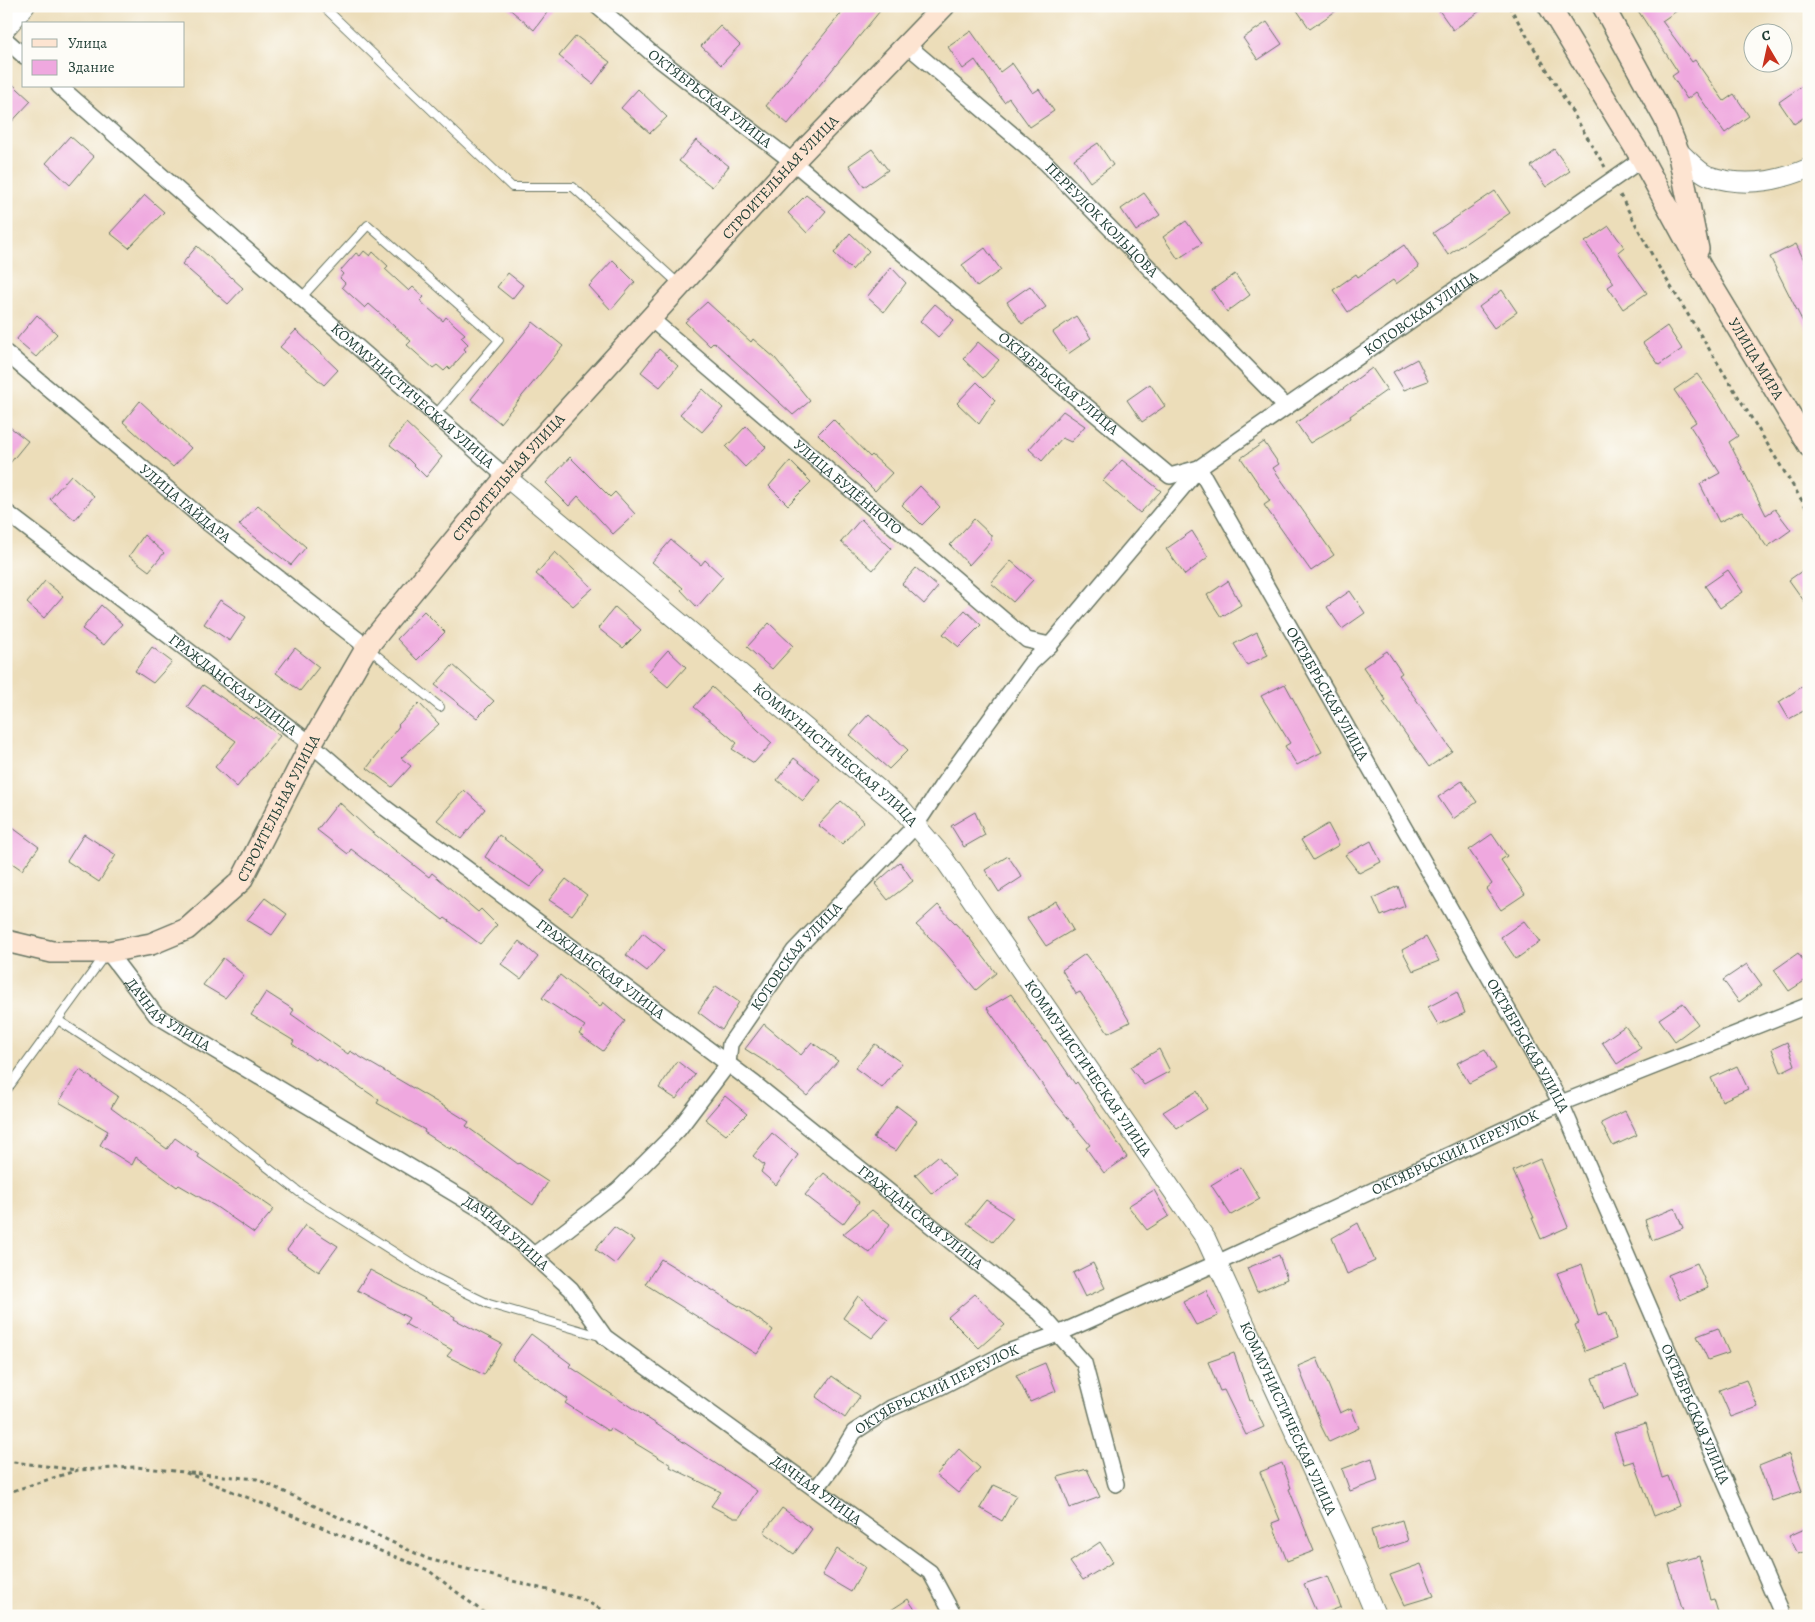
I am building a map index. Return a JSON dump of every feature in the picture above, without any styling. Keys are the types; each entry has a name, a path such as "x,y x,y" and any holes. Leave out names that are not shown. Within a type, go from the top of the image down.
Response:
{"main road":[{"name":"СТРОИТЕЛЬНАЯ УЛИЦА","path":"108,952 151,944 187,929 241,880 311,744 367,647 506,477 794,162 944,6"},
{"name":"УЛИЦА МИРА","path":"1549,6 1642,159 1703,271 1809,446"},
{"path":"1603,6 1665,119 1678,151 1703,271"},
{"path":"6,941 52,952 108,952"}],"street":[{"path":"6,28 24,6"},
{"name":"ОКТЯБРЬСКАЯ УЛИЦА","path":"597,6 656,56 794,162 1170,476 1199,468 1561,1104 1783,1616"},
{"path":"6,40 22,54"},
{"name":"ПЕРЕУЛОК КОЛЬЦОВА","path":"907,45 1046,163 1286,407"},
{"name":"КОММУНИСТИЧЕСКАЯ УЛИЦА","path":"61,88 506,477 893,802 916,825 942,856 1206,1239 1343,1536 1376,1616"},
{"path":"1678,151 1708,175 1755,183 1779,179 1809,168"},
{"name":"КОТОВСКАЯ УЛИЦА","path":"534,1255 618,1190 678,1130 728,1064 730,1044 794,951 916,825 941,787 978,739 1031,663 1050,645 1199,468 1642,159"},
{"name":"УЛИЦА БУДЁННОГО","path":"651,319 1027,640 1050,645"},
{"name":"УЛИЦА ГАЙДАРА","path":"6,353 208,523 367,647"},
{"name":"ГРАЖДАНСКАЯ УЛИЦА","path":"6,512 311,744 384,807 728,1064 1040,1313 1084,1363 1116,1484"},
{"name":"ДАЧНАЯ УЛИЦА","path":"108,952 156,1015 488,1213 571,1288 605,1337 930,1572 954,1616"},
{"name":"ОКТЯБРЬСКИЙ ПЕРЕУЛОК","path":"816,1489 834,1465 854,1432 891,1408 940,1387 1008,1352 1058,1334 1217,1263 1561,1104 1809,1005"}],"lane":[{"path":"323,6 512,187 573,187 681,286"},
{"path":"301,298 368,225 499,340 435,415"},
{"path":"367,647 440,706"},
{"path":"6,1091 108,952"},
{"path":"58,1020 188,1105 299,1192 432,1276 488,1304 605,1337"}],"path":[{"path":"1508,6 1612,180 1657,264 1809,512"},
{"path":"6,1459 13,1462 78,1470 135,1467 258,1479 428,1560 582,1599 613,1616"},
{"path":"6,1493 78,1470"},
{"path":"184,1472 428,1570 488,1616"}],"building":[{"path":"506,6 552,6 534,30"},
{"path":"847,6 884,6 788,124 766,106"},
{"path":"1294,6 1343,6 1310,29"},
{"path":"1436,6 1487,6 1453,30"},
{"path":"1635,6 1684,6 1662,21 1692,62 1695,60 1724,101 1734,94 1749,116 1725,133 1696,92 1687,99 1672,76 1678,72"},
{"path":"1267,22 1282,44 1258,60 1243,38"},
{"path":"720,26 740,45 721,65 701,46"},
{"path":"971,31 1000,72 1012,63 1033,93 1039,89 1054,111 1030,127 1009,98 1004,102 975,60 963,69 948,47"},
{"path":"576,36 610,62 593,84 559,56"},
{"path":"6,78 31,101 6,128"},
{"path":"1802,86 1809,95 1809,114 1794,124 1779,102"},
{"path":"638,89 667,117 650,133 621,108"},
{"path":"70,136 94,157 70,185 46,163"},
{"path":"696,140 729,166 712,187 679,161"},
{"path":"1098,143 1113,165 1090,182 1074,159"},
{"path":"872,149 888,170 864,187 849,165"},
{"path":"1554,149 1570,171 1546,187 1531,166"},
{"path":"1495,191 1510,213 1448,255 1433,233"},
{"path":"1144,193 1160,215 1136,231 1121,209"},
{"path":"145,195 164,212 129,248 110,233"},
{"path":"806,195 826,211 807,233 788,213"},
{"path":"1186,221 1202,243 1178,259 1163,237"},
{"path":"1609,226 1624,247 1618,252 1647,293 1623,309 1608,287 1614,283 1585,242"},
{"path":"850,233 869,251 852,270 834,253"},
{"path":"1796,244 1809,270 1809,334 1770,257"},
{"path":"1404,245 1419,267 1396,284 1393,280 1348,312 1333,290 1356,274 1358,277"},
{"path":"197,246 243,288 228,304 182,264"},
{"path":"985,248 1001,270 977,287 962,265"},
{"path":"364,251 370,256 373,252 388,266 385,269 409,291 413,287 424,297 420,301 443,321 446,317 465,334 461,337 468,344 464,349 466,351 450,369 448,367 444,371 437,365 433,368 407,345 411,341 369,304 365,308 342,287 345,283 340,278 343,274 340,271 356,253 360,256"},
{"path":"613,260 635,282 611,310 589,286"},
{"path":"891,267 906,283 884,312 867,297"},
{"path":"508,273 523,285 512,299 497,287"},
{"path":"1235,274 1250,295 1227,312 1212,290"},
{"path":"1030,286 1046,307 1022,324 1007,302"},
{"path":"1502,290 1517,312 1494,328 1479,307"},
{"path":"707,302 751,342 753,339 775,358 810,401 793,415 714,342 710,346 685,322"},
{"path":"935,304 954,320 938,337 920,321"},
{"path":"37,315 57,334 36,357 16,340"},
{"path":"1076,316 1091,338 1068,354 1053,332"},
{"path":"533,322 563,346 500,423 471,399"},
{"path":"1667,326 1682,349 1659,365 1643,343"},
{"path":"296,330 338,370 324,385 280,347"},
{"path":"978,342 999,360 983,378 963,359"},
{"path":"659,349 678,366 660,387 641,372"},
{"path":"1417,359 1428,381 1404,390 1393,372"},
{"path":"1372,368 1387,390 1350,416 1351,418 1310,443 1296,423"},
{"path":"1697,374 1720,405 1738,436 1729,442 1766,515 1775,509 1791,530 1767,547 1742,511 1719,522 1700,484 1720,473 1690,426 1696,422 1674,390"},
{"path":"977,382 995,400 979,424 957,403"},
{"path":"1150,384 1165,406 1142,422 1127,400"},
{"path":"703,389 723,408 702,432 680,414"},
{"path":"140,401 191,448 173,467 123,422"},
{"path":"1063,411 1085,426 1071,442 1062,438 1042,461 1029,449"},
{"path":"833,419 870,457 872,455 892,473 875,491 818,434"},
{"path":"406,423 442,457 426,477 390,445"},
{"path":"6,424 28,441 6,468"},
{"path":"746,426 766,447 745,467 726,447"},
{"path":"1264,442 1279,464 1273,468 1334,555 1311,571 1264,505 1270,501 1241,458"},
{"path":"570,457 610,497 615,492 635,514 613,534 578,496 569,506 546,483"},
{"path":"1122,460 1161,491 1140,513 1103,481"},
{"path":"790,461 811,482 788,505 769,486"},
{"path":"71,475 94,496 75,520 50,499"},
{"path":"920,486 940,507 922,525 902,505"},
{"path":"258,505 306,547 291,565 239,525"},
{"path":"861,519 891,548 873,570 841,542"},
{"path":"974,519 991,535 991,541 969,565 950,545"},
{"path":"1192,531 1208,557 1185,575 1166,549"},
{"path":"144,535 164,553 149,571 129,556"},
{"path":"671,540 701,565 705,560 723,577 697,607 681,590 683,588 652,562"},
{"path":"555,552 593,588 573,606 536,574"},
{"path":"1011,561 1033,580 1013,602 991,583"},
{"path":"1809,566 1809,608 1789,580"},
{"path":"916,568 938,587 924,604 902,584"},
{"path":"1728,570 1743,592 1720,608 1705,586"},
{"path":"45,581 63,596 44,618 27,603"},
{"path":"1228,581 1241,605 1221,617 1207,595"},
{"path":"1350,591 1365,613 1342,629 1327,607"},
{"path":"220,600 246,617 230,641 204,624"},
{"path":"101,605 122,624 104,645 82,629"},
{"path":"615,607 641,630 623,648 598,628"},
{"path":"965,610 981,625 959,647 943,634"},
{"path":"424,611 445,632 417,660 397,639"},
{"path":"769,623 793,646 772,669 747,647"},
{"path":"1257,632 1268,655 1247,665 1234,644"},
{"path":"152,647 172,662 153,683 135,671"},
{"path":"295,648 319,667 300,691 276,673"},
{"path":"668,650 686,667 668,687 649,671"},
{"path":"1387,651 1402,673 1399,675 1452,751 1429,767 1383,702 1386,700 1363,667"},
{"path":"453,665 494,701 477,718 435,685"},
{"path":"1809,682 1809,708 1789,719 1779,702"},
{"path":"1285,684 1322,752 1297,765 1285,746 1290,743 1261,696"},
{"path":"203,685 254,719 256,717 280,736 237,787 215,767 236,741 187,707"},
{"path":"712,687 772,743 754,763 732,749 737,743 694,707"},
{"path":"419,703 439,724 401,758 411,766 392,787 367,768 398,725"},
{"path":"869,714 908,750 889,769 850,735"},
{"path":"794,758 820,779 803,801 777,780"},
{"path":"1462,781 1477,802 1453,819 1438,797"},
{"path":"464,790 485,809 461,839 437,820"},
{"path":"841,801 864,821 842,844 818,825"},
{"path":"339,802 368,829 429,877 432,873 478,912 481,909 497,925 480,944 445,918 443,920 351,849 348,854 317,830"},
{"path":"975,812 985,835 964,847 951,826"},
{"path":"6,823 39,847 22,870 6,859"},
{"path":"1328,824 1339,845 1313,860 1301,840"},
{"path":"84,834 116,855 99,882 67,861"},
{"path":"1492,834 1507,856 1501,860 1525,894 1501,910 1486,889 1492,884 1469,850"},
{"path":"499,835 545,870 530,887 485,857"},
{"path":"1371,841 1381,862 1359,873 1345,855"},
{"path":"1008,856 1022,877 999,892 985,870"},
{"path":"900,862 913,881 888,900 875,884"},
{"path":"566,879 587,895 572,915 549,900"},
{"path":"1398,886 1405,906 1381,916 1373,898"},
{"path":"265,898 287,914 272,935 247,920"},
{"path":"1056,901 1073,930 1046,946 1027,918"},
{"path":"938,905 970,939 996,973 976,990 943,950 916,925"},
{"path":"1524,921 1540,942 1516,959 1501,937"},
{"path":"643,933 664,950 647,971 626,955"},
{"path":"1426,937 1439,961 1413,971 1402,950"},
{"path":"519,941 538,957 521,979 501,964"},
{"path":"1798,953 1809,969 1809,978 1789,991 1774,970"},
{"path":"1085,954 1103,977 1130,1022 1108,1033 1080,992 1076,994 1062,970"},
{"path":"223,958 244,975 225,998 203,985"},
{"path":"1747,964 1762,985 1739,1002 1723,980"},
{"path":"560,975 600,1007 603,1002 625,1021 603,1051 579,1034 585,1026 542,998"},
{"path":"716,986 739,1002 722,1030 698,1012"},
{"path":"266,992 294,1010 291,1014 348,1054 350,1051 469,1122 466,1126 518,1164 548,1182 533,1205 451,1147 450,1149 424,1132 425,1130 377,1103 379,1100 317,1058 315,1060 292,1044 294,1041 251,1015"},
{"path":"1457,992 1465,1013 1438,1025 1428,1007"},
{"path":"1011,994 1075,1084 1077,1082 1127,1157 1104,1173 1086,1148 1090,1145 1054,1101 987,1008"},
{"path":"1683,1003 1698,1024 1675,1041 1659,1019"},
{"path":"764,1024 801,1055 812,1042 838,1061 807,1096 772,1066 745,1049"},
{"path":"1625,1026 1641,1048 1617,1064 1602,1042"},
{"path":"1787,1042 1795,1065 1781,1072 1772,1049"},
{"path":"875,1044 902,1063 882,1088 855,1068"},
{"path":"1159,1049 1170,1071 1144,1085 1130,1067"},
{"path":"1485,1049 1496,1069 1469,1083 1457,1063"},
{"path":"677,1061 695,1075 676,1099 659,1088"},
{"path":"1737,1066 1748,1089 1722,1101 1711,1078"},
{"path":"80,1070 118,1096 111,1108 167,1149 175,1138 199,1155 198,1157 274,1209 254,1233 215,1206 179,1185 177,1187 136,1157 132,1165 100,1145 108,1131 59,1102"},
{"path":"1197,1091 1207,1109 1177,1128 1163,1112"},
{"path":"725,1096 747,1114 726,1135 705,1119"},
{"path":"897,1106 917,1121 896,1151 873,1138"},
{"path":"1625,1111 1637,1135 1613,1146 1601,1123"},
{"path":"772,1133 798,1155 776,1185 761,1172 764,1165 753,1156"},
{"path":"938,1156 955,1176 932,1194 915,1175"},
{"path":"1540,1159 1568,1227 1541,1239 1532,1218 1534,1218 1513,1171"},
{"path":"1241,1167 1260,1199 1231,1215 1211,1185"},
{"path":"824,1173 859,1202 843,1224 805,1195"},
{"path":"1154,1190 1169,1216 1147,1230 1128,1206"},
{"path":"986,1200 1013,1218 993,1242 967,1223"},
{"path":"1675,1208 1683,1228 1652,1240 1645,1220"},
{"path":"872,1210 890,1224 870,1253 843,1234"},
{"path":"1358,1223 1375,1261 1347,1274 1332,1238"},
{"path":"305,1225 338,1246 319,1272 287,1250"},
{"path":"614,1227 634,1240 615,1264 595,1249"},
{"path":"1279,1255 1287,1279 1257,1292 1247,1268"},
{"path":"661,1259 747,1311 773,1330 757,1354 645,1284"},
{"path":"1093,1263 1105,1288 1085,1297 1073,1273"},
{"path":"1697,1263 1708,1288 1680,1300 1668,1275"},
{"path":"1582,1264 1598,1315 1607,1312 1616,1339 1585,1351 1575,1325 1579,1323 1557,1273"},
{"path":"370,1270 422,1297 455,1317 454,1319 502,1344 484,1375 447,1356 452,1350 405,1324 409,1318 357,1290"},
{"path":"1206,1290 1218,1316 1196,1325 1183,1302"},
{"path":"975,1294 1005,1325 979,1348 948,1317"},
{"path":"858,1296 888,1320 872,1338 843,1318"},
{"path":"1718,1328 1729,1353 1708,1360 1697,1336"},
{"path":"531,1334 571,1364 569,1366 757,1491 739,1518 734,1518 711,1506 721,1492 670,1467 671,1465 610,1428 608,1431 565,1403 568,1399 512,1360"},
{"path":"1234,1353 1250,1401 1252,1400 1264,1427 1246,1435 1224,1390 1220,1391 1208,1362"},
{"path":"1317,1358 1340,1413 1351,1408 1359,1428 1329,1442 1319,1422 1298,1366"},
{"path":"1045,1363 1056,1391 1030,1402 1016,1375"},
{"path":"1626,1366 1637,1396 1603,1409 1592,1378"},
{"path":"832,1376 860,1396 845,1418 816,1397"},
{"path":"1746,1380 1758,1407 1731,1417 1719,1390"},
{"path":"1646,1423 1662,1478 1668,1476 1679,1506 1654,1516 1634,1461 1624,1464 1614,1433"},
{"path":"959,1449 980,1468 958,1493 936,1475"},
{"path":"1789,1454 1802,1491 1772,1501 1759,1466"},
{"path":"1372,1458 1378,1481 1350,1491 1342,1469"},
{"path":"1282,1463 1291,1488 1289,1489 1314,1551 1287,1561 1272,1523 1280,1520 1260,1472"},
{"path":"1087,1469 1100,1497 1070,1508 1058,1477"},
{"path":"994,1485 1016,1495 1002,1521 980,1508"},
{"path":"782,1508 812,1529 794,1554 764,1532"},
{"path":"1402,1520 1408,1541 1377,1551 1371,1530"},
{"path":"1809,1527 1809,1550 1798,1554 1789,1536"},
{"path":"1100,1542 1113,1562 1083,1580 1070,1562"},
{"path":"837,1549 865,1567 851,1592 822,1575"},
{"path":"1699,1556 1710,1600 1714,1599 1719,1616 1674,1616 1683,1612 1669,1565"},
{"path":"1421,1564 1434,1596 1404,1605 1390,1575"},
{"path":"1328,1576 1341,1607 1318,1616 1304,1584"},
{"path":"908,1599 919,1616 882,1616"}]}
